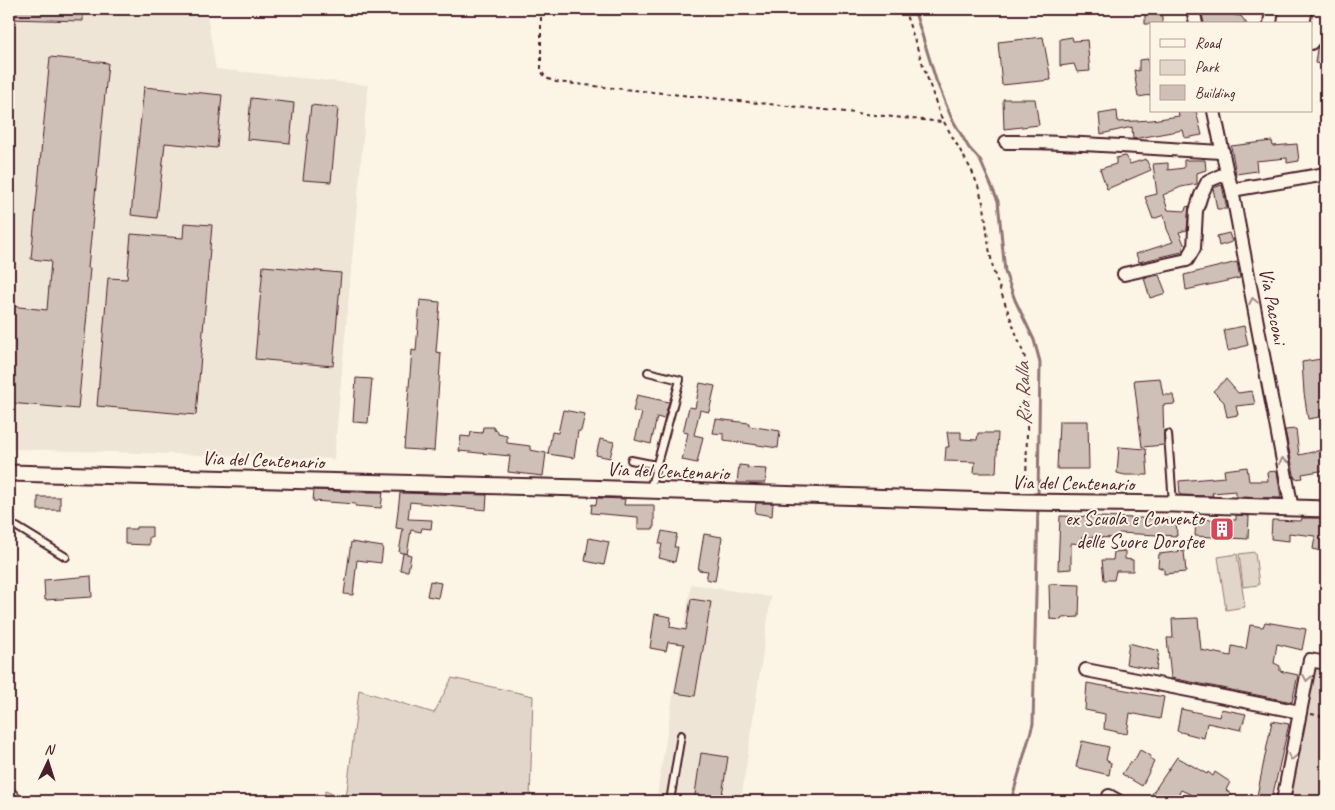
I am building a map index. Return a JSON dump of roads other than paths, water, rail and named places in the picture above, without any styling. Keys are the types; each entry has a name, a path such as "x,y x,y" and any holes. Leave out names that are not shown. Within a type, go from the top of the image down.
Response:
{"main road":[{"path":"9,797 12,801"}],"street":[{"path":"1193,9 1196,22"},
{"path":"1270,22 1272,9"},
{"path":"1312,42 1315,38 1320,9"},
{"name":"Via Pacconi","path":"1214,112 1232,190 1292,509"},
{"path":"1006,142 1046,141 1156,150 1223,152"},
{"path":"1124,274 1187,260 1194,248 1196,211 1201,194 1208,181 1227,174"},
{"path":"1232,190 1326,174"},
{"name":"Via del Centenario","path":"9,473 649,490 1045,503 1173,504 1326,509"},
{"path":"1284,801 1310,660 1326,663"},
{"path":"1086,670 1300,712"}],"lane":[{"path":"648,372 680,380 649,490"},
{"path":"1168,434 1173,504"},
{"path":"631,460 656,465"},
{"path":"9,525 17,527 66,557"},
{"path":"670,801 681,735"}],"waterway":[{"name":"Rio Ralla","path":"914,9 936,80 951,117 969,148 980,160 998,201 1005,272 1015,300 1034,340 1040,362 1038,497"},
{"name":"Rio Ralla","path":"1011,801 1033,724 1038,505"}],"place":[{"name":"ex Scuola e Convento delle Suore Dorotee","path":"1222,529"}]}
